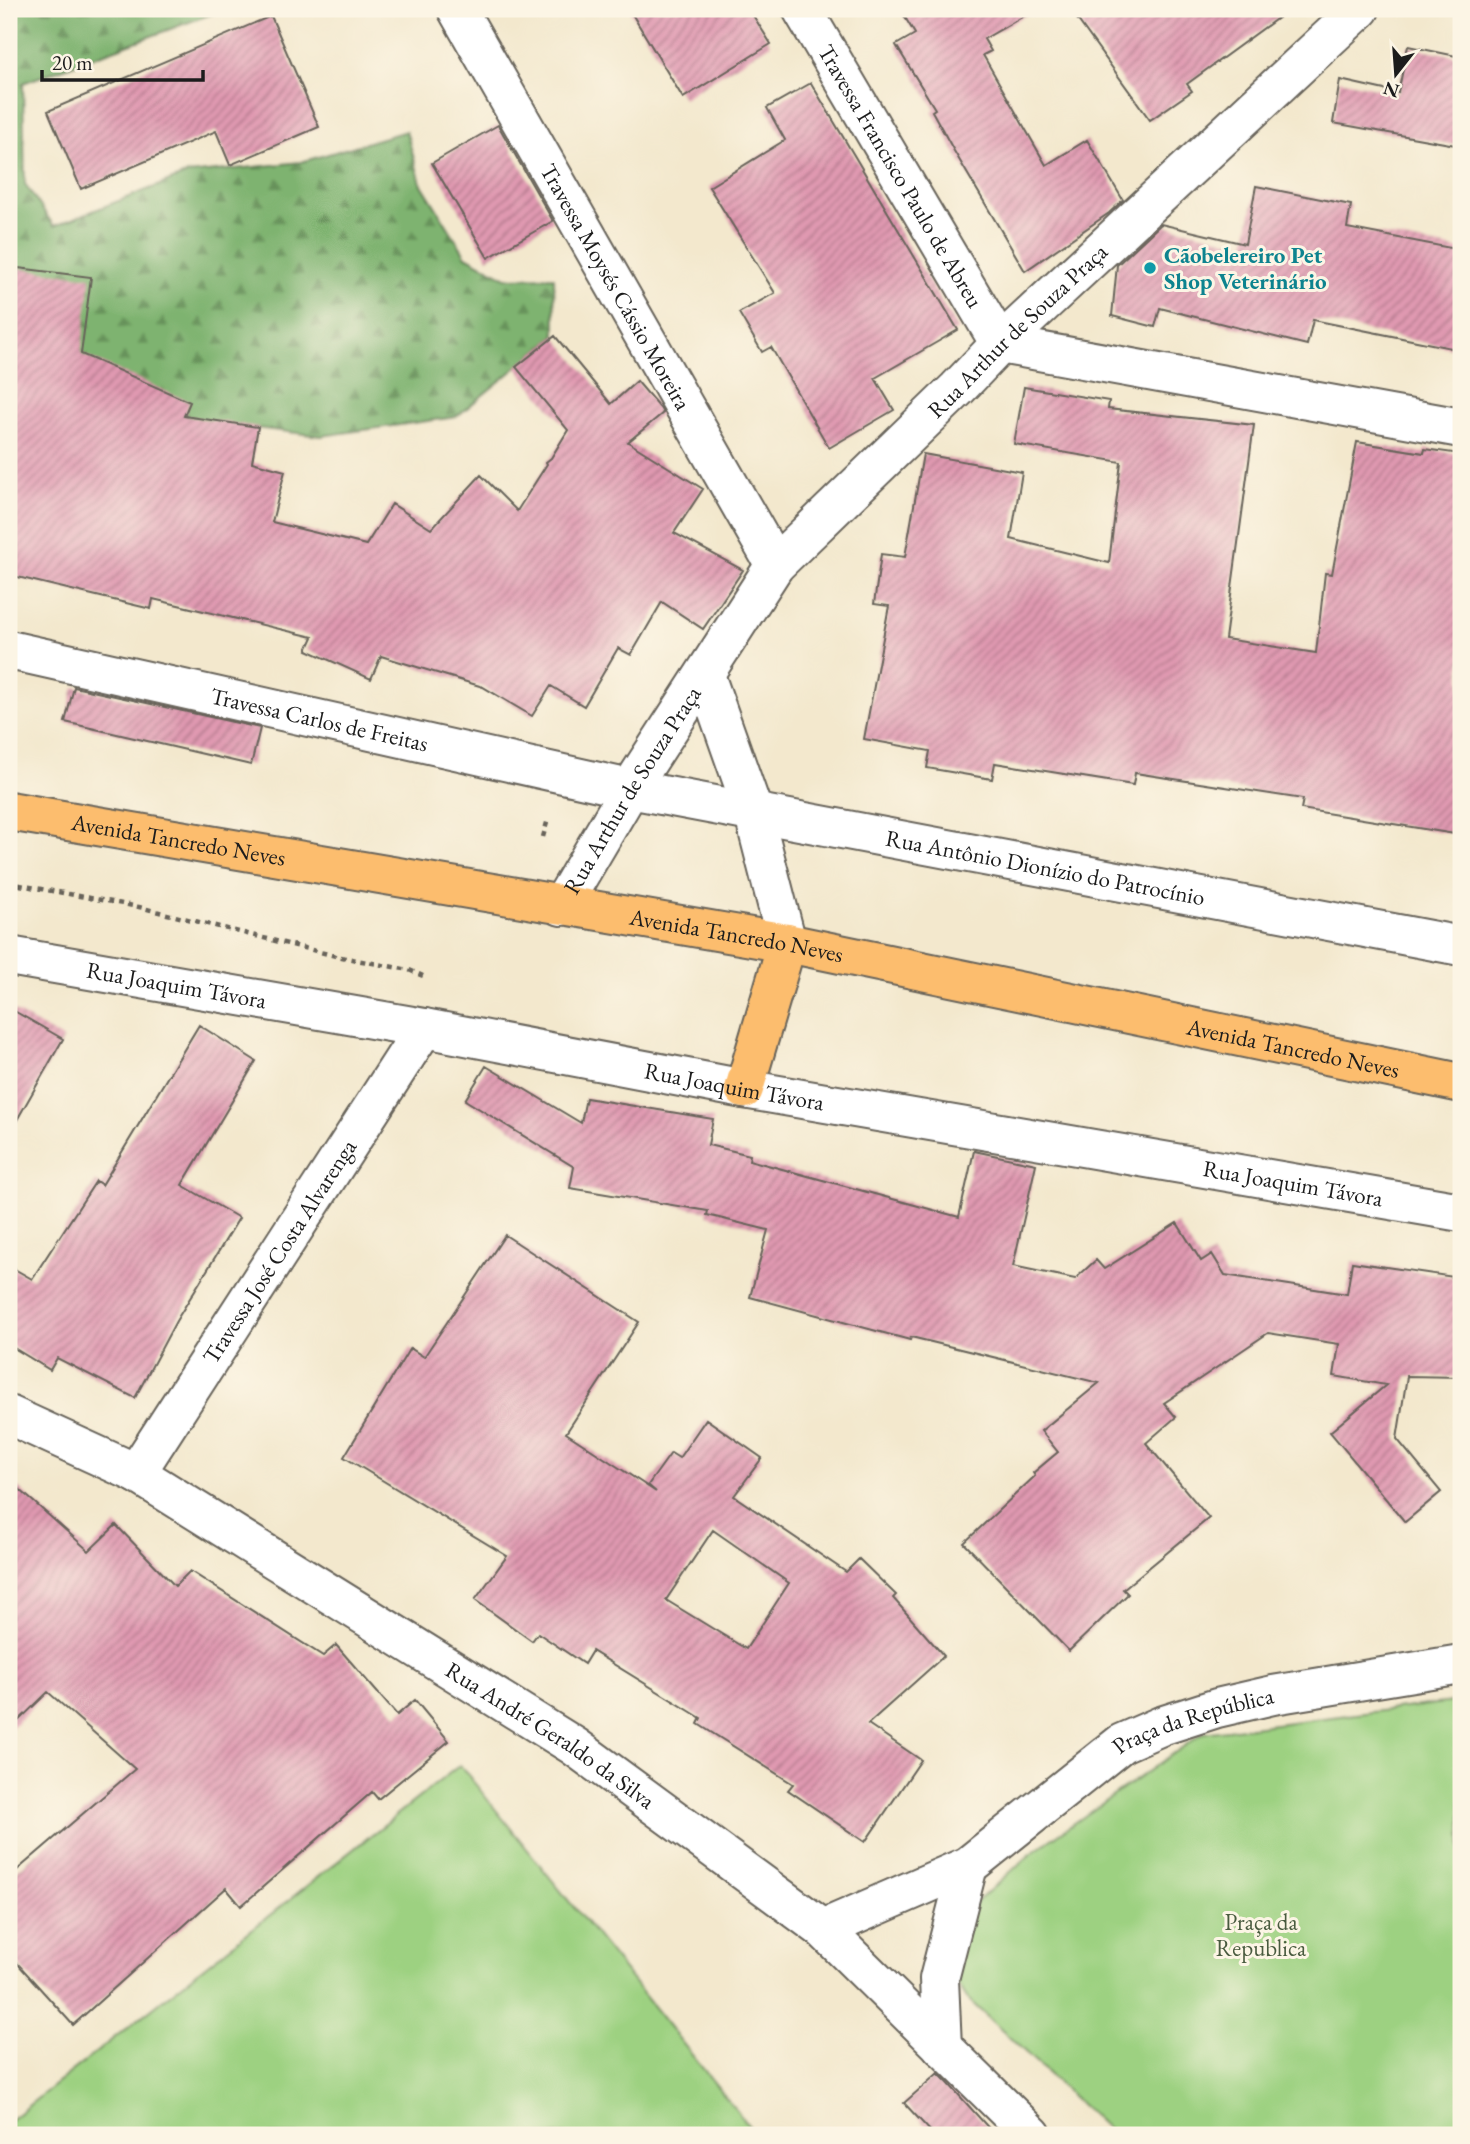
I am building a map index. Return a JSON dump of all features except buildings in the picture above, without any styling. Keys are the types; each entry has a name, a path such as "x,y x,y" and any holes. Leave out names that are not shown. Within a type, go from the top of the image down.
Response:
{"main road":[{"name":"Avenida Tancredo Neves","path":"9,811 787,943 1461,1083"},
{"path":"744,1089 787,943"}],"street":[{"name":"Travessa Moysés Cássio Moreira","path":"457,9 775,565"},
{"name":"Travessa Francisco Paulo de Abreu","path":"802,9 1000,344"},
{"name":"Rua Arthur de Souza Praça","path":"561,906 630,789 775,565 1000,344 1360,9"},
{"path":"1000,344 1461,428"},
{"name":"Travessa Carlos de Freitas","path":"9,650 630,789"},
{"name":"Rua Arthur de Souza Praça","path":"705,675 753,811 787,943"},
{"name":"Rua Antônio Dionízio do Patrocínio","path":"630,789 1461,946"},
{"name":"Rua Joaquim Távora","path":"9,956 424,1028 744,1089 1461,1212"},
{"name":"Travessa José Costa Alvarenga","path":"136,1474 424,1028"},
{"name":"Rua André Geraldo da Silva","path":"9,1415 136,1474 574,1746 823,1929 1032,2135"},
{"name":"Praça da República","path":"823,1929 968,1866 1122,1743 1161,1726 1273,1695 1461,1664"},
{"path":"942,2047 939,1979 968,1866"}],"path":[{"path":"9,884 139,907 336,956 409,970 432,980"}],"green space":[{"path":"9,9 225,9 23,83 25,184 54,226 188,174 301,162 406,131 421,183 466,256 506,278 554,277 555,336 456,417 321,436 198,421 84,372 72,292 9,267"},
{"name":"Praça da Republica","path":"1461,1701 1461,2135 1114,2135 967,1998 931,1942 1033,1852 1203,1733"},
{"path":"460,1765 756,2135 9,2135 9,2121"}],"place":[{"name":"Cãobelereiro Pet Shop Veterinário","path":"1150,268"}]}
